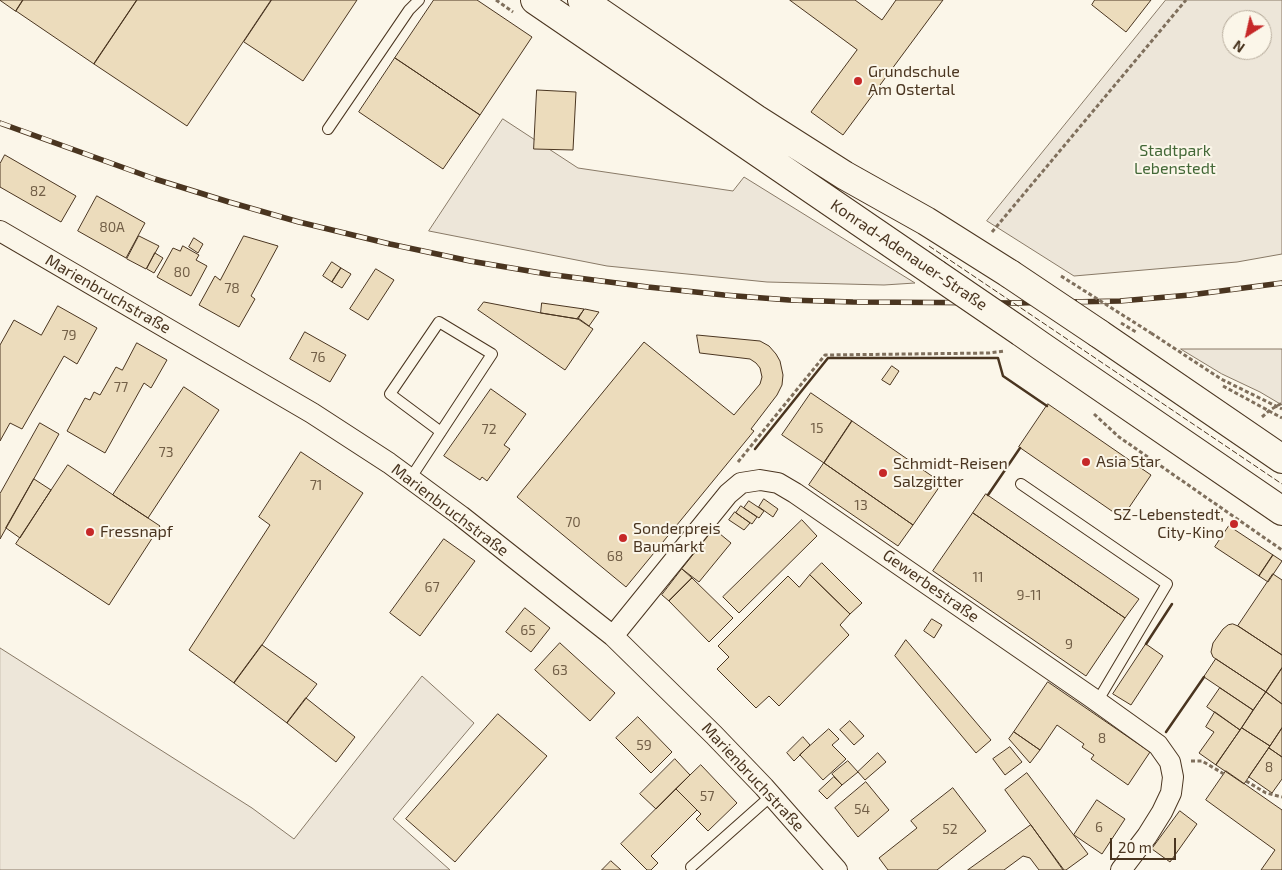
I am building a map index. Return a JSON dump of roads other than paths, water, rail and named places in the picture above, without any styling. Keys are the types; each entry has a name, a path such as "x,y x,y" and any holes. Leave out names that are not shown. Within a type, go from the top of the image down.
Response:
{"street":[{"name":"Konrad-Adenauer-Straße","path":"535,0 1282,511"},
{"name":"Konrad-Adenauer-Straße","path":"582,0 756,119 844,175 926,221 1010,274 1282,459"},
{"name":"Marienbruchstraße","path":"0,231 312,413 389,463 461,516 613,636 714,735 836,870"},
{"name":"Gewerbestraße","path":"613,636 728,494 741,483 760,480 778,483 919,578 1158,745 1170,762 1172,776 1171,793 1147,836 1121,870"}],"lane":[{"path":"328,129 409,10 419,0"},
{"path":"410,479 441,432 492,354 439,322 390,394 441,432"},
{"path":"1022,484 1167,584 1097,702"},
{"path":"691,867 771,796"}],"railway":[{"path":"0,123 155,179 299,222 470,261 547,274 648,287 789,300 1018,303 1120,301 1190,295 1282,283"}],"place":[{"name":"Grundschule Am Ostertal","path":"858,81"},
{"name":"Asia Star","path":"1086,462"},
{"name":"Schmidt-Reisen Salzgitter","path":"883,473"},
{"name":"SZ-Lebenstedt, City-Kino","path":"1234,524"},
{"name":"Fressnapf","path":"90,532"},
{"name":"Sonderpreis Baumarkt","path":"623,538"}],"park label":[{"name":"Stadtpark Lebenstedt","path":"1175,160"}]}
